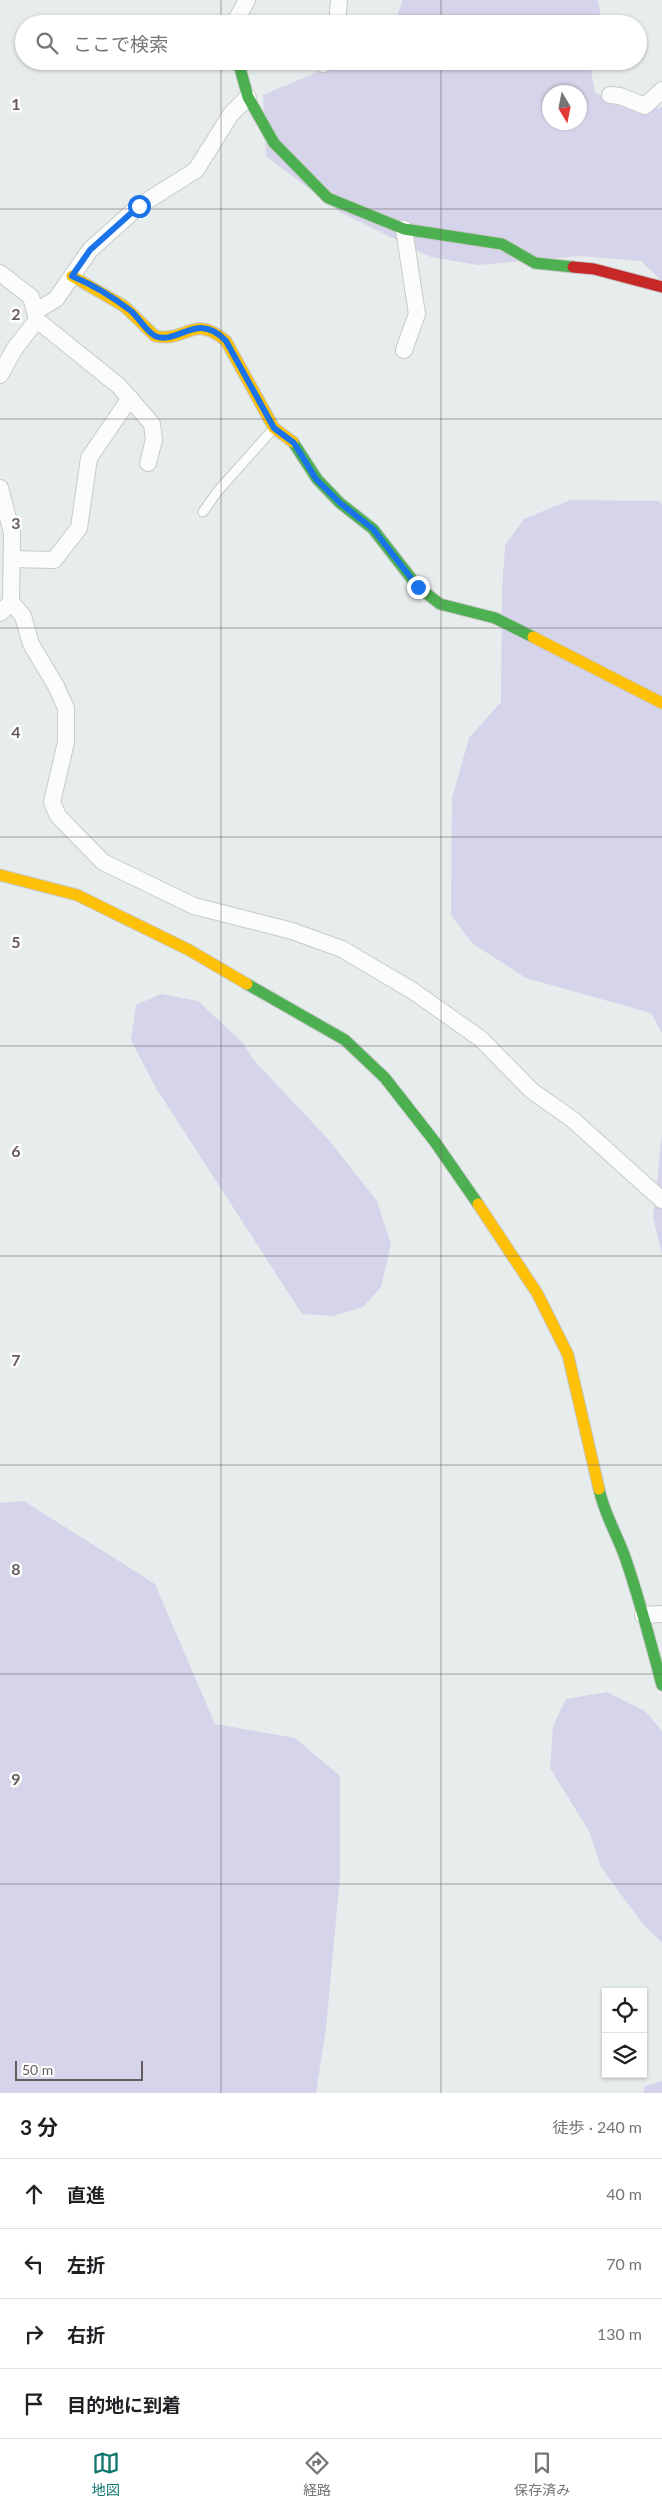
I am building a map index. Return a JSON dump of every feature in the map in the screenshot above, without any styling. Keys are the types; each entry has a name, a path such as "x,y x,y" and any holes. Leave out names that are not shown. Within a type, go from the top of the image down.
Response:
{"street":[{"path":"239,15 247,0"},
{"path":"338,15 340,0"},
{"path":"240,70 248,97 274,143 328,198 404,229 502,244 535,263 594,269 662,288"},
{"path":"610,95 620,96 645,106 662,90"},
{"path":"0,375 36,316 56,299 90,250 139,206 196,170 231,114 248,97"},
{"path":"404,229 416,314 404,350"},
{"path":"0,273 31,297 36,316 120,386 152,424 154,440 148,463"},
{"path":"72,276 94,285 131,312 155,336 164,337 202,328 217,331 226,341 274,428 294,443 316,479 340,503 373,529 418,587 440,604 495,618 662,703"},
{"path":"12,558 54,560 69,543 79,528 89,458 130,398"},
{"path":"0,488 12,533 12,558 6,607 23,616 31,644 56,686 66,708 66,742 52,802 58,816 103,862 194,906 292,931 342,949 413,991 481,1039 532,1092 572,1119 662,1200"},
{"path":"0,875 77,895 189,950 345,1040 385,1078 435,1142 537,1293 568,1356 588,1432 601,1501 619,1540 634,1583 662,1685"},
{"path":"643,1615 662,1614"}],"lane":[{"path":"203,512 217,492 274,428"}],"shaded area":[{"path":"403,0 598,0 600,15 397,15"},
{"path":"323,70 591,70 595,93 643,112 662,107 662,281 641,261 579,256 478,265 431,257 340,212 266,156 263,95"},
{"path":"570,500 658,501 662,504 662,1033 651,1013 526,978 472,943 451,915 452,798 469,738 501,702 502,592 505,545 524,519"},
{"path":"161,994 198,1001 243,1043 252,1058 328,1139 377,1201 391,1244 381,1287 363,1307 333,1316 302,1314 156,1088 131,1040 136,1005"},
{"path":"662,1133 662,1254 653,1217"},
{"path":"24,1501 155,1584 215,1724 295,1738 340,1776 340,1877 326,2028 316,2093 0,2093 0,1503"},
{"path":"607,1692 645,1711 662,1731 662,1943 642,1923 601,1867 589,1831 550,1768 553,1726 566,1699"},
{"path":"662,2081 662,2093 643,2093 645,2086"}],"traffic: fast":[{"path":"240,70 248,97 274,143 328,198 404,229 502,244 535,263 573,267"},
{"path":"293,442 317,479 340,503 373,529 418,587 440,604 495,618 533,637"},
{"path":"247,984 345,1040 385,1078 435,1142 478,1204"},
{"path":"599,1489 604,1507 631,1575 662,1685"}],"traffic: slow":[{"path":"72,276 124,306 155,336 175,336 198,329 206,329 226,341 274,428 293,442"},
{"path":"533,637 662,703"},
{"path":"0,875 77,895 189,950 247,984"},
{"path":"478,1204 537,1293 568,1355 599,1489"}],"traffic: jam":[{"path":"573,267 594,269 662,287"}],"route":[{"path":"139,206 90,250 72,276 94,285 131,312 155,336 164,337 202,328 217,331 226,341 274,428 294,443 316,479 340,503 373,529 418,587"}]}
